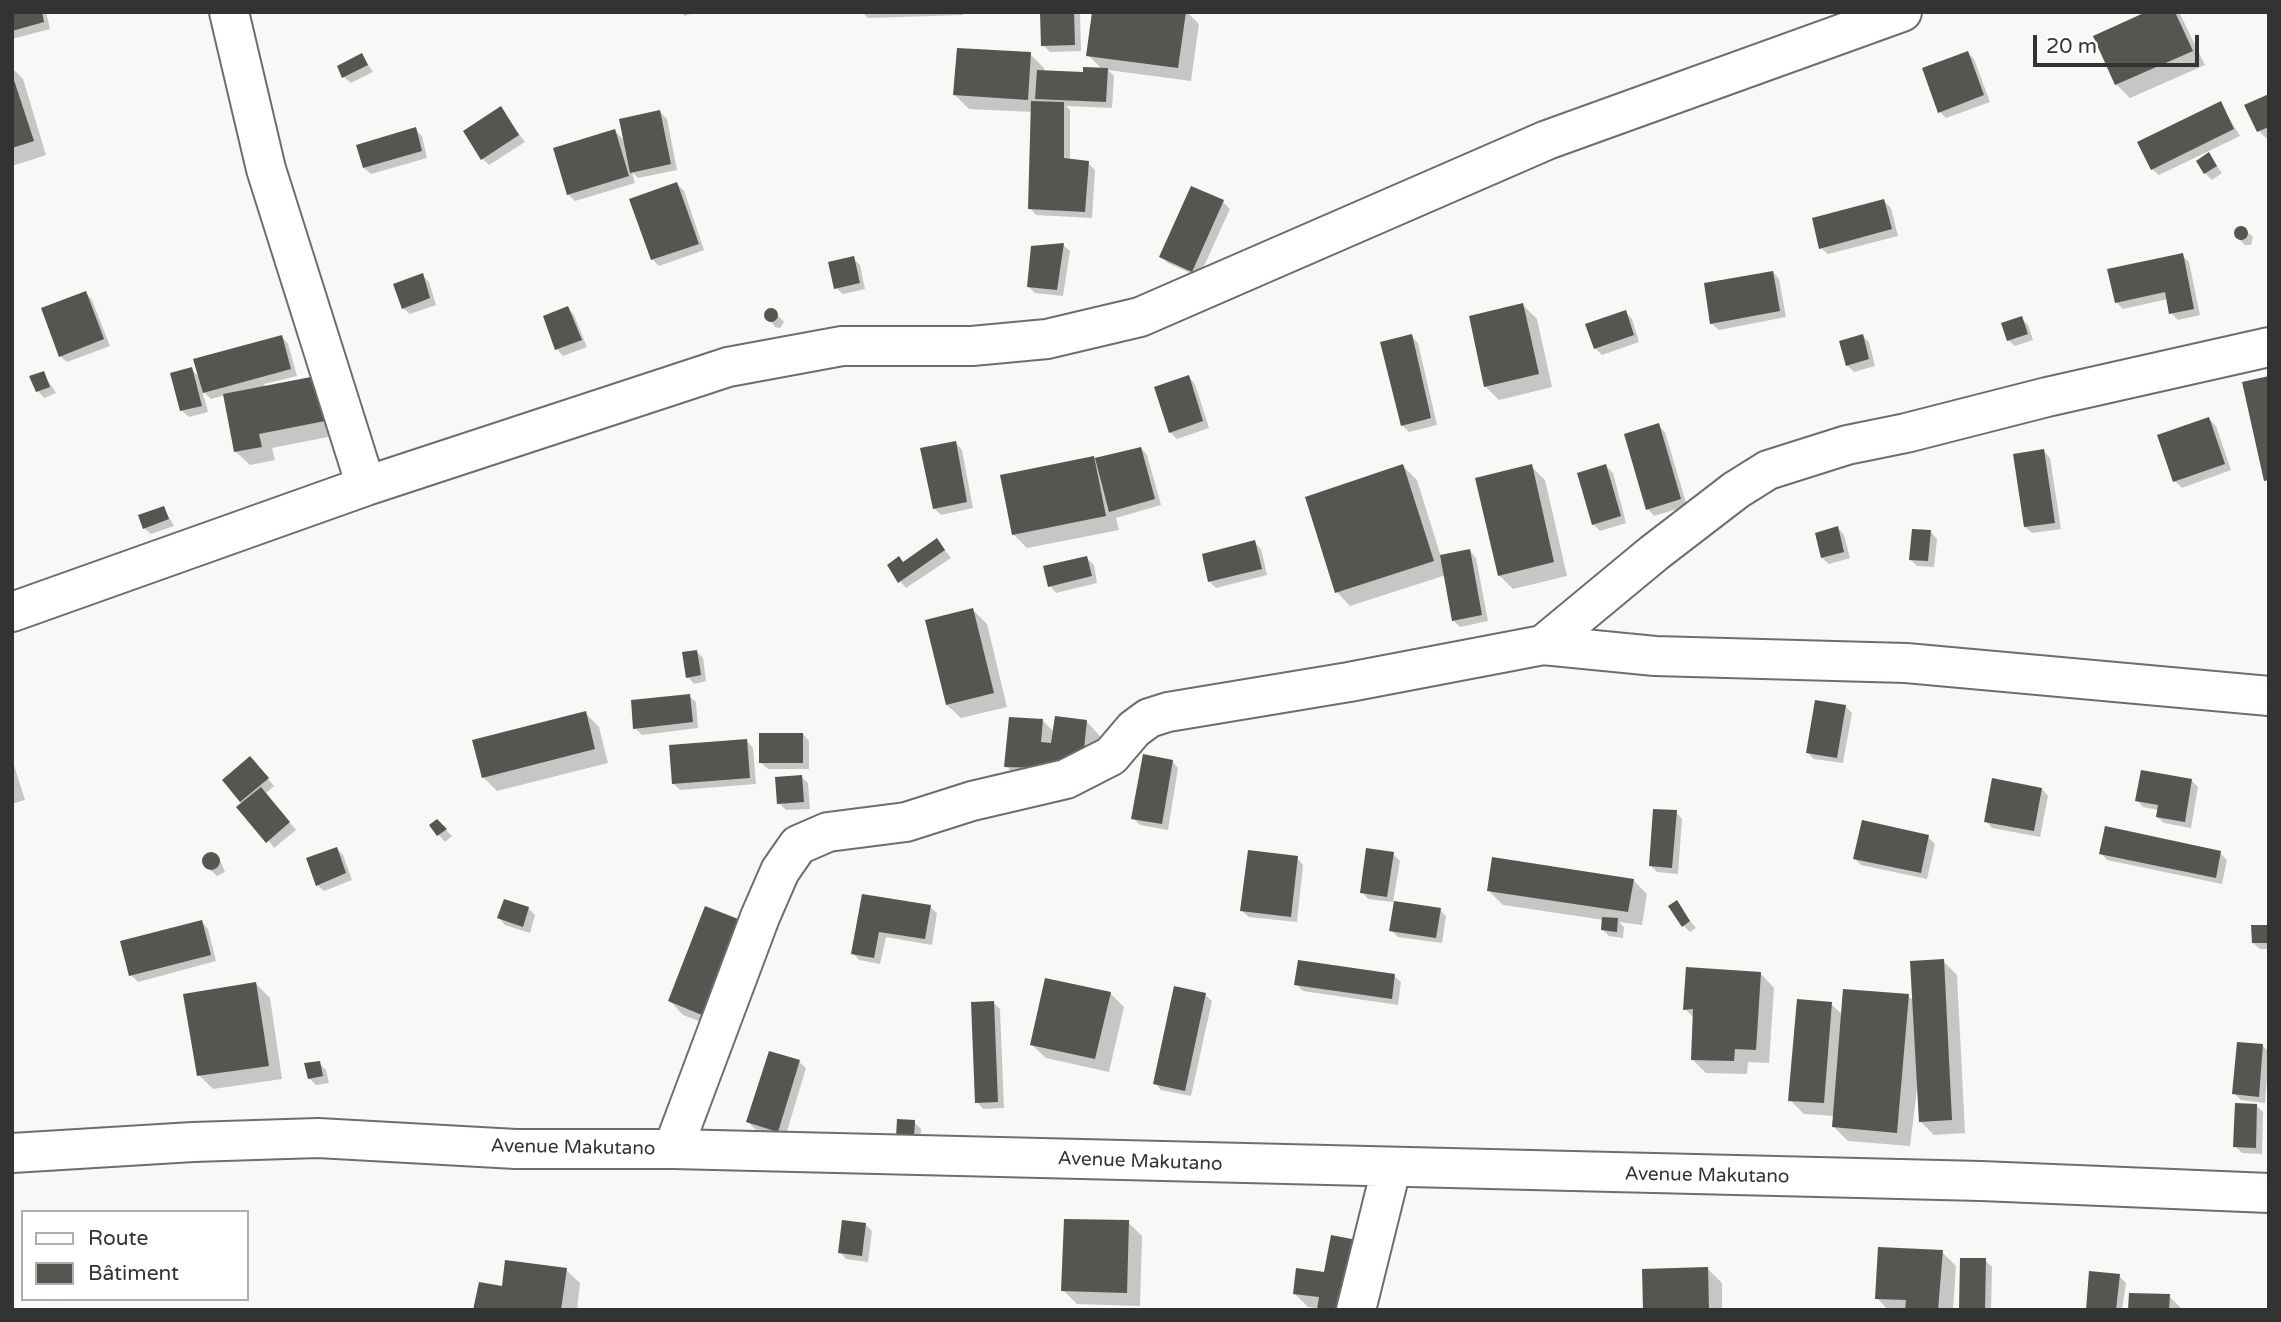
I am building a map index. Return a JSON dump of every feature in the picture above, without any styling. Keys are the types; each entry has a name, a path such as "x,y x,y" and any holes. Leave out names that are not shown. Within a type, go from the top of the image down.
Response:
{"street":[{"path":"229,12 266,169 366,486"},
{"path":"12,612 366,486 728,367 842,346 972,346 1047,339 1140,317 1547,140 1902,12"},
{"path":"1543,645 1654,553 1768,470 1847,444 1906,433 2047,397 2269,347"},
{"path":"673,1149 760,917 780,871 798,845 828,832 906,822 972,801 1066,779 1111,756 1134,729 1149,718 1168,712 1349,682 1543,645 1655,656 1906,663 2269,696"},
{"name":"Avenue Makutano","path":"12,1153 193,1142 318,1138 516,1149 673,1149 1391,1169 1981,1181 2269,1193"},
{"path":"1356,1310 1391,1169"}],"building":[{"path":"12,12 42,12 44,22 12,31"},
{"path":"1040,12 1074,12 1075,45 1041,46"},
{"path":"1092,12 1186,12 1178,68 1086,56"},
{"path":"2146,12 2175,12 2193,51 2115,85 2093,36"},
{"path":"957,48 1031,52 1028,100 953,95"},
{"path":"1968,51 1984,95 1938,113 1922,68"},
{"path":"362,53 368,65 342,78 337,66"},
{"path":"1083,67 1108,68 1106,102 1035,99 1037,70 1083,72"},
{"path":"12,74 34,141 12,148"},
{"path":"2269,94 2269,127 2257,132 2244,105"},
{"path":"1031,101 1064,102 1064,158 1089,161 1085,212 1028,209"},
{"path":"2221,101 2234,129 2151,170 2137,142"},
{"path":"501,106 519,135 481,160 463,131"},
{"path":"660,110 671,164 630,173 619,119"},
{"path":"416,127 422,151 363,168 356,145"},
{"path":"615,129 629,176 567,195 553,148"},
{"path":"2209,152 2217,166 2204,174 2196,161"},
{"path":"677,182 699,244 651,260 629,199"},
{"path":"1191,186 1224,200 1192,272 1159,257"},
{"path":"1884,199 1892,229 1819,249 1812,218"},
{"path":"2238,226 2244,226 2248,233 2244,240 2238,240 2234,236 2234,230"},
{"path":"1064,243 1057,290 1027,287 1031,246"},
{"path":"2183,253 2194,309 2169,314 2165,292 2115,303 2107,269"},
{"path":"854,256 860,283 834,289 828,262"},
{"path":"1773,271 1780,311 1710,324 1704,283"},
{"path":"423,273 430,298 402,309 393,284"},
{"path":"86,291 104,339 59,357 41,308"},
{"path":"1523,303 1539,374 1484,387 1469,316"},
{"path":"568,306 582,340 555,350 543,316"},
{"path":"768,308 774,308 778,315 774,322 768,322 764,318 764,312"},
{"path":"1626,310 1634,335 1594,349 1585,324"},
{"path":"2022,316 2028,334 2007,341 2001,323"},
{"path":"1412,334 1431,418 1401,426 1380,342"},
{"path":"1863,334 1869,359 1846,366 1839,341"},
{"path":"282,335 291,369 203,393 193,359"},
{"path":"192,367 202,406 180,411 170,373"},
{"path":"44,371 50,387 36,392 29,376"},
{"path":"1189,375 1203,421 1169,433 1154,387"},
{"path":"316,376 325,421 259,434 262,447 234,452 223,394"},
{"path":"2269,376 2269,480 2264,481 2242,382"},
{"path":"2209,417 2225,464 2173,482 2157,435"},
{"path":"1659,423 1681,499 1646,510 1624,434"},
{"path":"956,441 967,502 933,509 920,448"},
{"path":"1141,447 1155,499 1109,512 1095,458"},
{"path":"2044,449 2055,523 2024,527 2013,454"},
{"path":"1094,456 1106,516 1012,535 1000,475"},
{"path":"1403,464 1434,561 1335,593 1305,497"},
{"path":"1532,464 1554,562 1498,576 1475,478"},
{"path":"1606,464 1621,516 1592,525 1577,473"},
{"path":"164,506 169,519 143,529 138,515"},
{"path":"1838,526 1844,552 1821,558 1815,533"},
{"path":"1912,529 1931,530 1928,561 1909,560"},
{"path":"937,538 945,550 898,583 887,565 899,556 903,562"},
{"path":"1255,540 1262,569 1208,582 1202,554"},
{"path":"1470,549 1482,615 1452,621 1440,555"},
{"path":"1087,556 1092,576 1048,587 1043,566"},
{"path":"973,608 994,693 946,705 925,620"},
{"path":"697,650 701,675 686,678 682,652"},
{"path":"690,694 693,722 633,729 631,700"},
{"path":"1815,700 1846,705 1837,758 1806,753"},
{"path":"586,711 595,749 482,778 472,740"},
{"path":"1055,716 1087,720 1082,769 1004,767 1009,717 1043,719 1041,742 1051,743"},
{"path":"759,733 803,733 803,763 759,763"},
{"path":"747,739 750,778 672,784 669,745"},
{"path":"1143,754 1173,760 1162,824 1131,819"},
{"path":"250,756 269,778 240,802 222,780"},
{"path":"2141,770 2192,779 2185,822 2156,817 2158,805 2135,801"},
{"path":"802,775 804,802 777,804 775,777"},
{"path":"1992,778 2042,788 2034,831 1984,822"},
{"path":"261,787 290,822 266,843 236,807"},
{"path":"1653,809 1677,810 1672,868 1649,866"},
{"path":"437,819 447,829 437,836 429,825"},
{"path":"1862,820 1929,835 1921,873 1853,859"},
{"path":"2105,826 2221,851 2216,878 2099,854"},
{"path":"337,847 346,873 316,886 306,858"},
{"path":"1366,848 1394,852 1387,897 1360,893"},
{"path":"1248,850 1298,856 1291,917 1240,911"},
{"path":"211,852 217,855 220,861 217,867 211,870 205,867 202,861 205,855"},
{"path":"1492,857 1634,879 1628,912 1487,891"},
{"path":"862,894 931,905 925,939 879,932 874,958 851,954"},
{"path":"504,899 529,907 523,927 497,918"},
{"path":"1677,900 1690,921 1682,927 1668,906"},
{"path":"1394,901 1441,908 1436,938 1389,931"},
{"path":"705,906 756,926 719,1022 668,1001"},
{"path":"1602,917 1618,918 1617,932 1601,930"},
{"path":"202,920 211,955 129,976 120,941"},
{"path":"2251,925 2267,925 2268,943 2252,943"},
{"path":"1944,959 1952,1120 1919,1122 1910,961"},
{"path":"1298,960 1395,974 1392,999 1294,985"},
{"path":"1686,967 1761,972 1756,1050 1735,1049 1734,1061 1691,1060 1693,1009 1683,1010"},
{"path":"1045,978 1111,992 1095,1059 1030,1045"},
{"path":"256,982 269,1066 197,1076 183,994"},
{"path":"1174,986 1206,993 1185,1091 1153,1084"},
{"path":"1843,989 1909,994 1897,1133 1832,1127"},
{"path":"1797,999 1832,1002 1824,1103 1788,1101"},
{"path":"994,1001 998,1102 975,1103 971,1002"},
{"path":"2237,1042 2263,1044 2259,1097 2232,1094"},
{"path":"769,1051 800,1060 778,1132 746,1122"},
{"path":"320,1061 323,1076 308,1079 304,1063"},
{"path":"2235,1103 2257,1104 2256,1148 2233,1147"},
{"path":"897,1119 915,1120 913,1156 895,1155"},
{"path":"1064,1219 1129,1220 1127,1293 1061,1291"},
{"path":"842,1220 866,1223 862,1256 838,1253"},
{"path":"1331,1235 1357,1240 1345,1310 1317,1310 1319,1297 1293,1294 1296,1268 1324,1272"},
{"path":"1878,1247 1943,1250 1938,1310 1905,1310 1906,1300 1875,1299"},
{"path":"1960,1258 1986,1258 1985,1310 1959,1310"},
{"path":"505,1260 567,1268 561,1310 473,1310 479,1282 502,1286"},
{"path":"1708,1267 1709,1310 1643,1310 1642,1269"},
{"path":"2089,1271 2120,1274 2116,1310 2086,1310"},
{"path":"2129,1293 2170,1294 2169,1310 2128,1310"}]}
